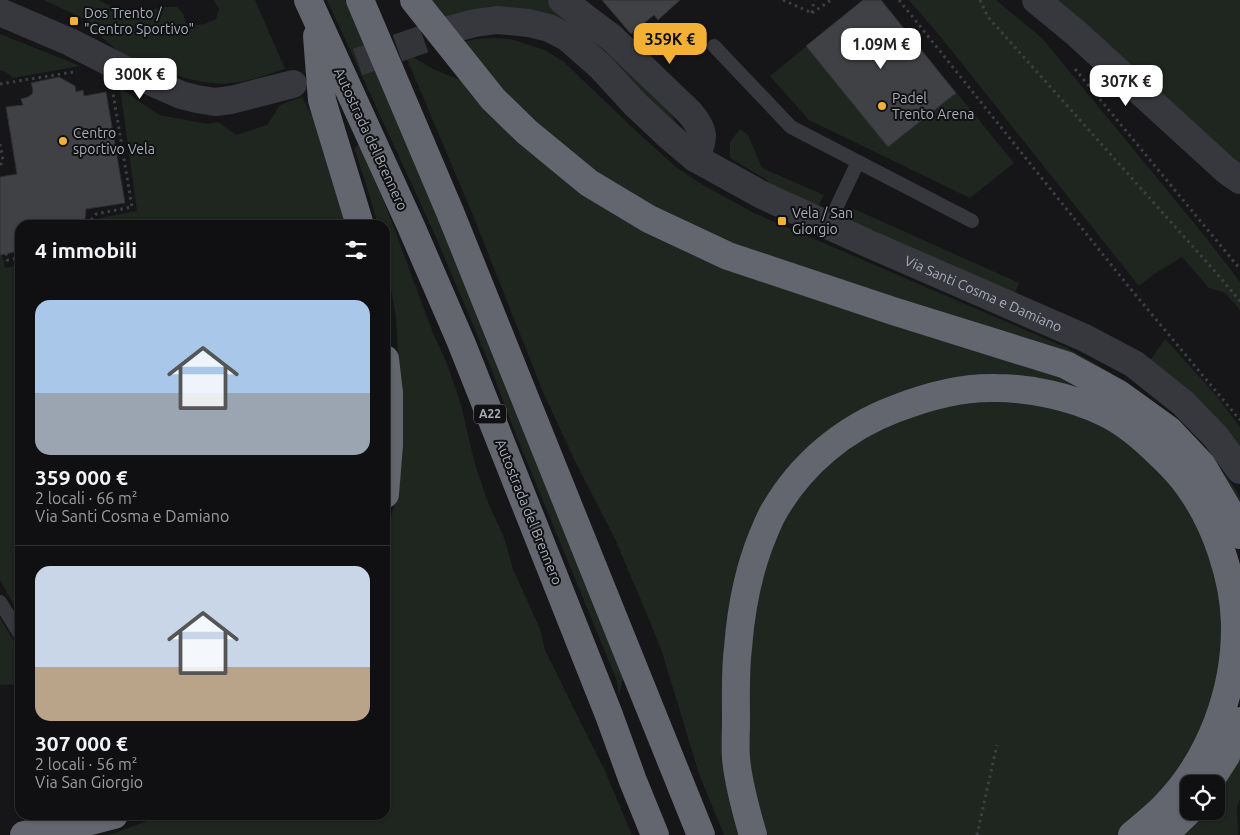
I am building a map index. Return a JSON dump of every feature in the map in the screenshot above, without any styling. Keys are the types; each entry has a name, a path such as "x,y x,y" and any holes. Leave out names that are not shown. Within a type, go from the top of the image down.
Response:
{"highway":[{"name":"A22","path":"360,0 450,212 701,835"},
{"path":"414,0 493,99 527,132 589,183 649,219 728,256 893,311 1066,365 1119,394 1169,430 1202,465 1236,523 1240,535"},
{"path":"311,8 322,100 358,220"},
{"name":"Autostrada del Brennero","path":"311,8 410,224 461,342 606,706 655,835"},
{"path":"753,835 736,760 736,670 740,622 748,582 757,550 772,514 792,485 815,458 841,437 878,415 920,399 945,393 996,388 1034,391 1069,398 1104,412 1136,432 1172,466 1191,488 1215,534 1224,559 1234,608 1235,641 1224,704 1212,738 1184,783 1164,807 1132,835"},
{"path":"1214,775 1226,756 1240,721"},
{"path":"24,835 94,820"},
{"path":"1164,835 1180,820"}],"street":[{"path":"562,0 612,38 699,123 702,141 695,158"},
{"path":"1036,0 1076,33 1220,165 1240,180"},
{"path":"0,12 70,42 126,71 181,95 197,99 215,102 231,100 293,84"},
{"name":"Via Santi Cosma e Damiano","path":"452,29 498,20 529,23 549,28 567,37 601,67 668,135 695,158 762,195 828,226 1085,338 1134,364 1183,402 1216,437 1240,470"}],"lane":[{"path":"714,46 791,127 972,221"},
{"path":"828,226 858,162"},
{"path":"0,602 15,626"}],"path":[{"path":"783,0 812,13"},
{"path":"812,13 814,0"},
{"path":"812,13 831,0"},
{"path":"899,0 1129,287 1240,420"},
{"path":"980,0 988,17 1240,301"},
{"path":"1070,62 1240,269"},
{"path":"0,84 76,72"},
{"path":"91,220 96,214 132,207 112,90"},
{"path":"0,144 2,160 0,166"},
{"path":"6,253 7,260 15,259"},
{"path":"977,835 997,745"}],"shaded area":[{"path":"44,0 98,0 124,12 177,7 183,14 186,23 198,25 216,19 219,9 214,0 255,0 285,69 241,82 221,84 185,78 121,54 98,34 88,21"},
{"path":"327,0 345,0 425,181 623,678 619,696 617,681 514,430 489,363 435,235"},
{"path":"424,0 548,0 586,30 673,117 677,124 673,127 597,53 476,9 450,15 439,20"},
{"name":"Padel Trento Arena","path":"863,0 881,0 1014,163 970,198 809,120 770,76"},
{"path":"909,0 996,0 1042,38 1208,240 1240,282 1240,310 1225,293 1209,288 1182,257 1139,286 944,41"},
{"path":"1046,0 1240,0 1240,169"},
{"path":"0,34 80,66 13,78 0,70"},
{"path":"493,38 510,39 545,50 564,62 676,167 703,185 754,213 1067,348 1110,372 1170,415 1205,450 1238,494 1240,498 1240,517 1159,414 809,275 650,209 537,129 458,43"},
{"path":"404,52 435,70 468,83 589,193 1008,355 1098,392 1085,398 920,391 754,525 743,550 735,581 744,835 724,835 699,774 662,652 643,605 615,539 574,459 543,392 472,213"},
{"path":"120,88 159,115 208,124 218,122 236,135 267,125 280,105 302,97 311,114 317,113 353,220 99,220 100,218 137,211"},
{"path":"740,129 748,135 762,168 824,195 818,207 771,187 767,180 730,158 730,142"},
{"path":"359,144 387,209 433,333 446,361 461,405 475,464 487,500 505,540 513,569 540,629 545,650 605,771 632,835 107,835 150,820 390,820 390,522 395,499 400,387 396,318 390,283 390,220 377,220 354,148"},
{"path":"852,208 1019,283 1015,293 846,219"},
{"path":"2,254 5,268 15,266 15,607 0,580 0,255"},
{"path":"1165,339 1216,395 1240,427 1240,454 1149,362"},
{"path":"969,398 1044,403 1115,429 1176,481 1215,558 1226,650 1207,727 1143,817 1118,835 764,835 748,746 749,628 770,544 806,484 861,434"},
{"path":"0,618 15,643 15,684 0,685"},
{"path":"1240,743 1240,798 1237,808 1238,835 1175,835 1190,820 1225,820 1225,775 1223,775"}],"building":[{"path":"602,0 680,0 658,20 654,15 631,34"},
{"path":"863,0 881,0 956,93 888,147 806,46"},
{"name":"Centro sportivo Vela","path":"59,77 75,86 76,92 83,90 84,96 106,92 125,203 86,209 84,220 15,220 15,252 0,255 0,177 17,174 6,107 23,105 21,99 32,94 31,83"}],"tunnel":[{"path":"318,76 452,29"}],"place":[{"name":"Dos Trento / \"Centro Sportivo\"","path":"74,21"},
{"name":"Padel Trento Arena","path":"882,106"},
{"name":"Centro sportivo Vela","path":"63,141"},
{"name":"Vela / San Giorgio","path":"782,221"}]}
